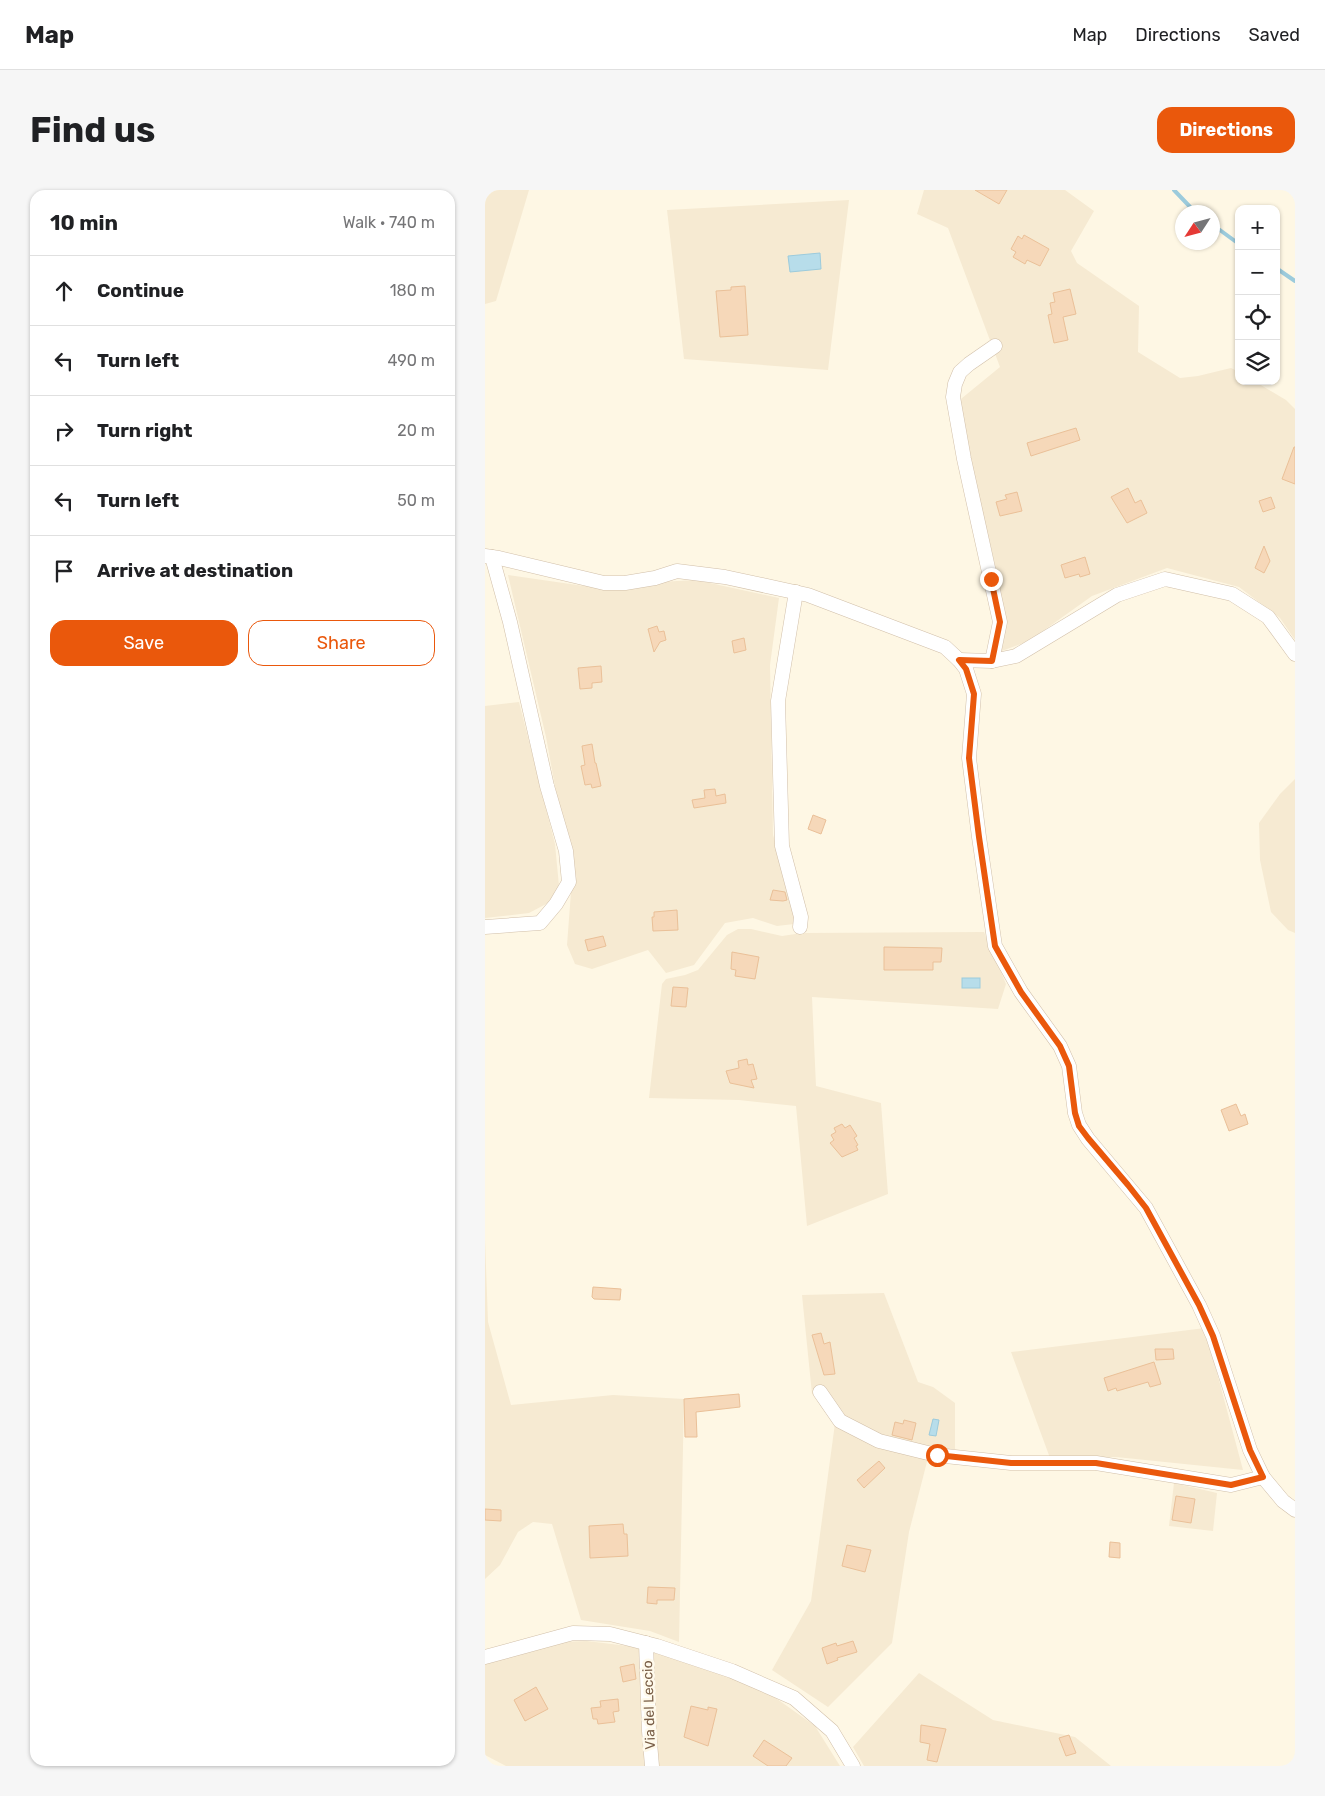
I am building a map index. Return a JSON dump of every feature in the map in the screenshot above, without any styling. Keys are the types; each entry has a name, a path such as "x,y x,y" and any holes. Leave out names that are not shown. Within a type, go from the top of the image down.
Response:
{"street":[{"path":"992,661 1000,622 964,459 953,397 955,384 960,372 995,346"},
{"path":"488,557 604,584 655,578 677,571 725,577 796,592 879,621 945,647 959,660 966,669 974,694 969,758 995,946 1021,992 1060,1046 1069,1066 1075,1113 1079,1126 1146,1208 1199,1305 1213,1336 1250,1450 1263,1477 1283,1500 1295,1510"},
{"path":"485,926 540,923 556,904 569,882 565,851 547,786 510,622 488,557"},
{"path":"959,660 992,661 1016,656 1117,595 1165,579 1232,594 1268,617 1295,654"},
{"path":"796,592 778,701 782,846 801,917 800,928"},
{"path":"821,1392 839,1420 879,1441 937,1455 1011,1463 1096,1463 1231,1485 1263,1477"},
{"path":"485,1658 573,1633 609,1634 646,1643 732,1671 794,1698 831,1731 853,1766"},
{"name":"Via del Leccio","path":"646,1643 651,1766"}],"shaded area":[{"path":"485,190 529,190 496,301 485,304"},
{"path":"924,190 1065,190 1094,211 1071,251 1077,263 1139,306 1138,352 1180,378 1198,376 1231,368 1235,370 1235,385 1261,385 1286,400 1295,409 1295,640 1280,618 1239,587 1167,568 1092,596 1029,641 999,652 999,581 956,403 1000,367 948,228 917,214"},
{"path":"849,200 828,370 684,359 667,210"},
{"path":"508,575 584,586 696,580 779,598 770,665 773,835 794,903 794,924 777,926 753,918 725,923 694,965 666,973 648,950 592,969 575,964 567,945 572,879 546,737"},
{"path":"519,702 555,844 559,886 548,903 529,913 485,918 485,706"},
{"path":"1295,779 1295,933 1288,930 1271,912 1260,860 1259,823 1280,794"},
{"path":"738,929 751,929 782,936 802,933 984,932 1006,984 998,1009 812,997 816,1086 881,1103 888,1194 807,1226 796,1106 739,1100 649,1098 662,984 666,979 698,970 727,935"},
{"path":"485,1239 488,1322 511,1405 613,1395 684,1399 679,1642 650,1631 581,1620 552,1524 533,1522 518,1532 500,1565 485,1579"},
{"path":"884,1293 918,1382 933,1387 955,1403 955,1449 930,1450 909,1532 892,1643 828,1707 772,1670 811,1601 836,1416 812,1394 802,1295"},
{"path":"1205,1328 1243,1470 1116,1457 1050,1458 1011,1352"},
{"path":"1174,1483 1217,1493 1213,1531 1169,1526"},
{"path":"587,1641 644,1648 745,1676 815,1726 840,1766 506,1766 485,1755 485,1658 528,1643"},
{"path":"919,1673 993,1720 1075,1737 1111,1766 864,1766 853,1747"}],"water":[{"path":"820,253 821,269 790,272 788,256"},
{"path":"962,978 980,978 980,988 962,988"},
{"path":"933,1419 939,1420 936,1436 929,1435"}],"building":[{"path":"975,190 1007,190 999,204"},
{"path":"1024,235 1049,249 1040,266 1027,260 1025,264 1013,257 1016,252 1011,249 1018,236 1022,239"},
{"path":"745,286 748,335 720,337 716,291 731,290 731,287"},
{"path":"1070,289 1076,314 1063,317 1068,340 1054,343 1048,315 1052,314 1050,303 1055,302 1053,293"},
{"path":"1076,428 1080,440 1031,456 1027,443"},
{"path":"1295,447 1295,484 1282,479"},
{"path":"1128,488 1135,503 1141,500 1147,513 1127,523 1111,497"},
{"path":"1017,492 1022,511 1000,516 996,502 1007,499 1005,495"},
{"path":"1271,497 1275,508 1263,512 1259,501"},
{"path":"1264,546 1270,561 1264,573 1255,568"},
{"path":"1085,557 1090,574 1080,577 1079,574 1065,578 1061,565"},
{"path":"657,626 659,632 664,631 666,640 660,642 654,652 648,629"},
{"path":"744,638 746,650 734,653 732,641"},
{"path":"601,666 602,682 592,683 592,688 580,689 578,668"},
{"path":"592,744 601,786 592,788 591,784 585,785 581,766 585,765 582,746"},
{"path":"715,789 716,796 725,794 726,803 694,808 692,800 705,798 704,790"},
{"path":"813,815 826,820 821,834 808,829"},
{"path":"773,890 785,892 787,900 770,900"},
{"path":"677,910 678,930 653,931 652,917 654,917 654,912"},
{"path":"603,936 606,946 588,951 585,940"},
{"path":"884,947 942,948 941,962 933,962 933,970 884,970"},
{"path":"732,952 759,957 755,979 735,976 736,970 731,969"},
{"path":"673,987 688,988 686,1007 671,1006"},
{"path":"747,1059 748,1065 753,1064 757,1079 751,1080 754,1088 730,1083 726,1071 739,1068 738,1061"},
{"path":"1236,1104 1241,1116 1245,1114 1248,1124 1229,1131 1221,1110"},
{"path":"842,1124 845,1128 850,1125 857,1136 854,1138 858,1145 856,1146 858,1150 842,1157 830,1143 834,1140 831,1135 836,1132 834,1128"},
{"path":"593,1287 621,1289 620,1300 594,1299 592,1297"},
{"path":"821,1333 824,1344 830,1342 835,1374 824,1375 812,1335"},
{"path":"1155,1349 1173,1349 1174,1359 1156,1360"},
{"path":"1154,1362 1161,1384 1150,1387 1148,1382 1117,1391 1116,1388 1108,1391 1104,1378"},
{"path":"739,1394 740,1407 696,1412 697,1437 685,1437 684,1399"},
{"path":"904,1420 916,1423 912,1440 892,1435 895,1422 903,1424"},
{"path":"879,1461 885,1468 864,1488 857,1480"},
{"path":"1176,1496 1195,1499 1191,1523 1172,1520"},
{"path":"485,1509 501,1510 501,1521 485,1520"},
{"path":"623,1524 624,1534 627,1534 628,1556 590,1558 589,1526"},
{"path":"1110,1542 1120,1543 1120,1558 1109,1557"},
{"path":"847,1545 871,1550 865,1572 842,1566"},
{"path":"648,1587 675,1588 674,1600 657,1600 657,1604 647,1603"},
{"path":"853,1641 857,1652 837,1658 838,1660 827,1664 822,1648 836,1643 837,1646"},
{"path":"634,1664 636,1679 623,1682 620,1667"},
{"path":"536,1687 548,1709 525,1721 514,1700"},
{"path":"618,1699 619,1711 613,1712 615,1722 598,1724 597,1719 593,1719 591,1708 601,1707 600,1701"},
{"path":"691,1706 708,1710 708,1707 717,1709 708,1746 684,1737"},
{"path":"921,1725 946,1729 937,1762 927,1760 930,1744 920,1742"},
{"path":"1069,1735 1076,1753 1066,1756 1059,1738"},
{"path":"764,1740 792,1758 786,1766 768,1766 753,1756"}],"waterway":[{"path":"1174,190 1188,205"},
{"path":"1220,230 1235,241"},
{"path":"1280,271 1295,281"}],"route":[{"path":"937,1455 1011,1463 1096,1463 1231,1485 1263,1477 1250,1450 1213,1336 1199,1305 1146,1208 1079,1126 1075,1113 1069,1066 1060,1046 1021,992 995,946 969,758 974,694 966,669 959,660 992,661 1000,622 991,579"}]}
